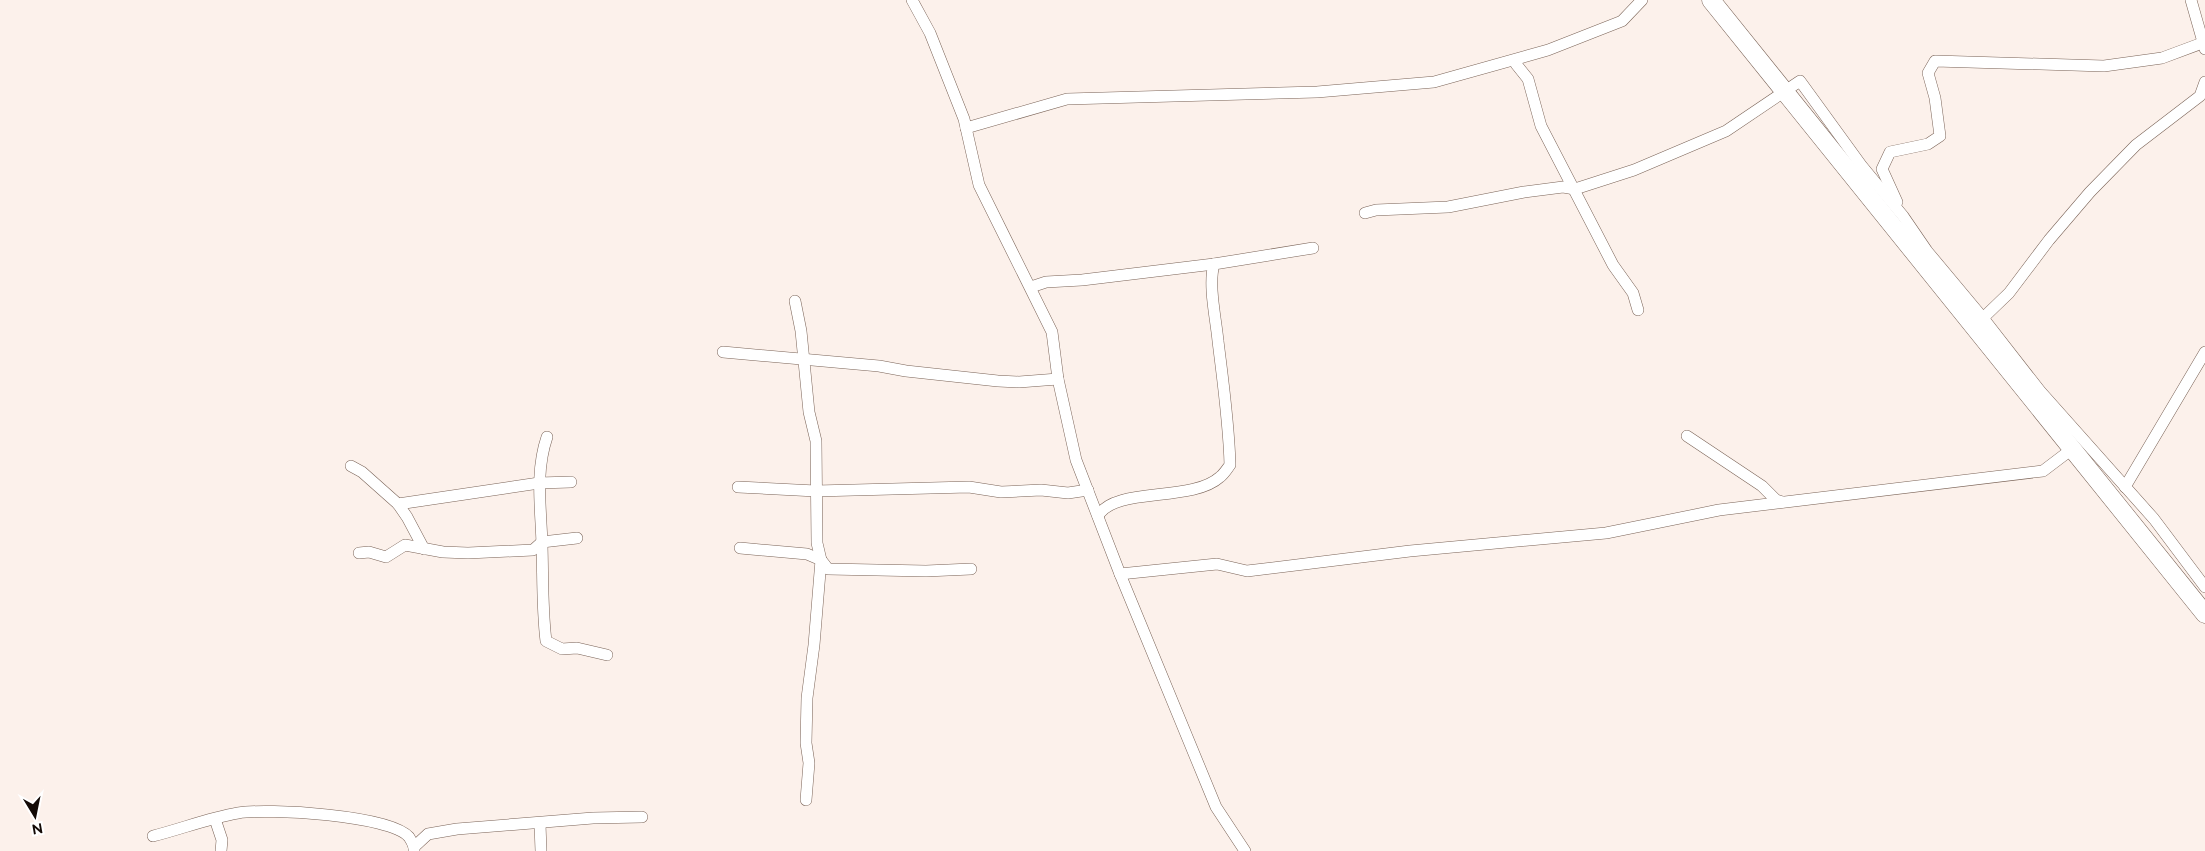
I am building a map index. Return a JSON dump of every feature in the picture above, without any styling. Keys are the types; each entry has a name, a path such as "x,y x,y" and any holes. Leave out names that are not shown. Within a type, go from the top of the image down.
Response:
{"highway":[{"path":"1711,0 2205,614"}],"street":[{"path":"912,0 930,33 966,128 979,185 1052,332 1058,379 1076,460 1120,574 1216,808 1245,851"},
{"path":"966,128 1068,99 1317,92 1434,82 1557,47 1622,21 1642,0"},
{"path":"1903,216 1882,169 1890,152 1928,144 1940,136 1935,98 1928,73 1934,61 2104,66 2162,58 2205,45 2191,0"},
{"path":"1516,64 1528,79 1541,126 1613,265 1633,293 1638,310"},
{"path":"1365,213 1376,210 1442,208 1524,192 1563,187 1575,189 1634,170 1726,131 1800,81 1861,165 1903,216 1927,251 2040,391 2154,519 2205,587"},
{"path":"1983,318 2009,294 2049,240 2090,192 2136,145 2200,96 2205,82"},
{"path":"2200,96 2205,108"},
{"path":"1031,287 1046,282 1082,280 1214,264 1313,248"},
{"path":"1098,516 1103,507 1114,503 1142,496 1163,496 1198,487 1220,478 1230,465 1229,438 1214,312 1212,272 1214,264"},
{"path":"795,301 804,360 809,412 816,441 817,543 821,560 814,645 807,698 806,743 809,762 806,800"},
{"path":"723,352 879,366 906,371 998,381 1019,382 1058,379"},
{"path":"2125,487 2205,352"},
{"path":"1687,436 1762,486 1776,500 1782,502"},
{"path":"547,437 542,450 539,484 539,524 542,542 542,590 546,641 562,649 577,648 607,655"},
{"path":"1120,574 1217,564 1247,571 1410,551 1606,533 1719,510 2043,471 2072,450"},
{"path":"351,466 362,472 398,504 424,549"},
{"path":"398,504 539,484 572,482"},
{"path":"738,487 816,491 968,487 1002,492 1041,490 1068,493 1088,490"},
{"path":"359,553 369,552 386,557 405,545 468,554 533,550 542,542 577,538"},
{"path":"740,548 808,554 821,560 828,569 971,569"},
{"path":"153,836 238,813 264,811 304,812 380,823 408,836 414,849 428,834 500,824 540,824 593,818 642,818"},
{"path":"215,819 222,840 221,851"},
{"path":"540,824 540,851"}]}
